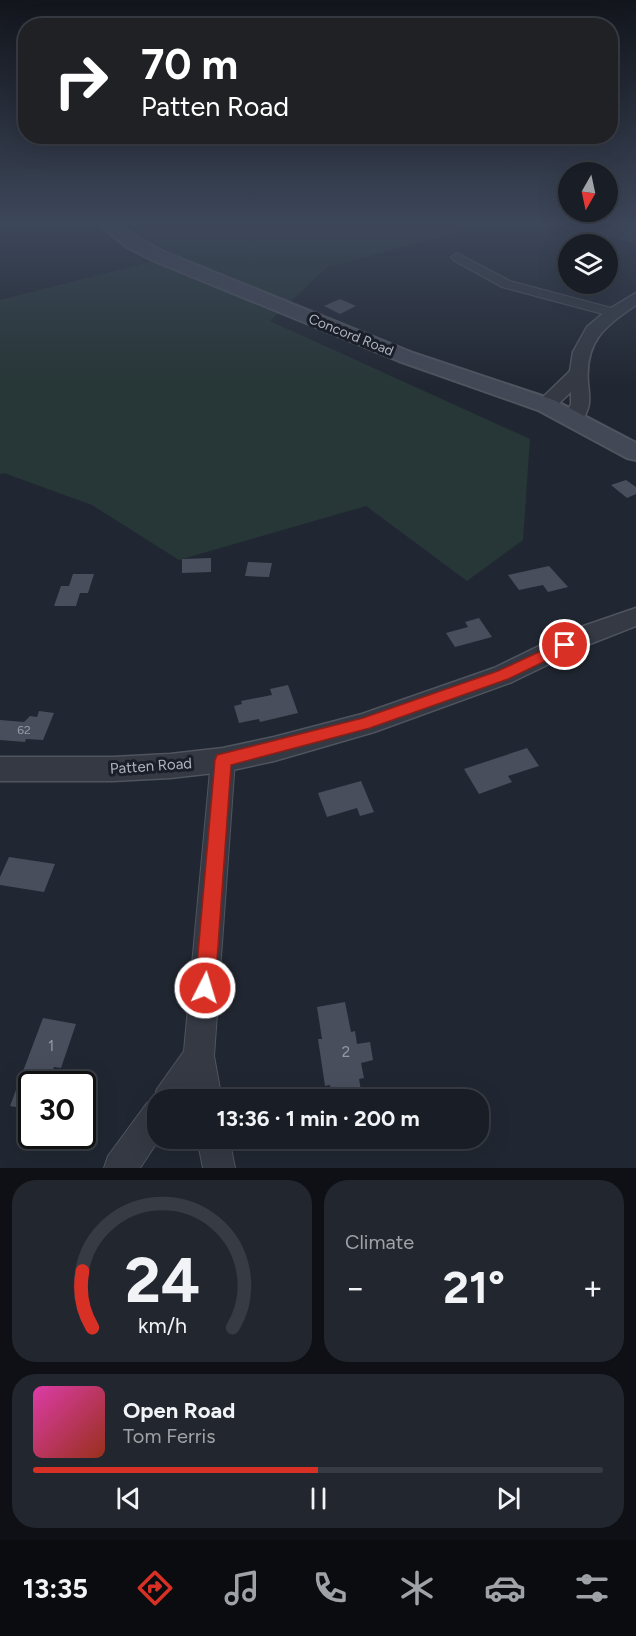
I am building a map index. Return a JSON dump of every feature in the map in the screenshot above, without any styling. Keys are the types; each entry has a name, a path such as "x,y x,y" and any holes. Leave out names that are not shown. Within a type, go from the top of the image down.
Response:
{"main road":[{"name":"Concord Road","path":"208,277 405,357 546,405 636,453"}],"street":[{"path":"492,277 506,284 614,314"},
{"path":"574,418 581,406 579,355 590,332 636,298"},
{"path":"546,405 579,372"},
{"name":"Patten Road","path":"0,769 113,770 223,760 316,738 503,675 581,636 636,617"},
{"path":"205,1089 199,1056 223,760"},
{"path":"176,1089 199,1056"},
{"path":"120,1168 147,1130"},
{"path":"215,1149 219,1168"}],"shaded area":[{"path":"93,277 317,277 270,321 530,439 523,540 467,581 366,506 179,560 92,505 4,473 0,474 0,300"}],"building":[{"path":"340,299 356,306 340,314 324,306"},
{"path":"626,480 636,487 636,494 627,498 611,485"},
{"path":"211,558 211,572 182,573 182,559"},
{"path":"248,562 272,563 269,577 245,576"},
{"path":"549,566 568,587 548,592 543,585 519,590 508,575"},
{"path":"73,574 94,574 88,593 80,593 76,606 54,606 61,586 69,586"},
{"path":"479,618 492,637 455,647 446,633 468,627 465,622"},
{"path":"288,685 298,713 260,722 259,719 239,723 234,706 242,704 241,701 272,695 270,689"},
{"path":"39,711 54,713 43,740 26,739 25,742 0,740 0,720 24,722 30,716 37,717"},
{"path":"527,748 539,766 508,776 512,782 479,794 464,769"},
{"path":"361,781 374,812 360,816 357,808 327,817 318,793"},
{"path":"9,857 55,864 44,892 0,885 0,877"},
{"path":"345,1002 351,1032 355,1031 357,1044 370,1042 373,1060 361,1063 364,1078 359,1079 361,1089 331,1089 330,1085 325,1086 318,1039 322,1039 317,1007"},
{"path":"43,1018 76,1024 61,1068 54,1067 53,1071 23,1071"},
{"path":"18,1085 18,1107 10,1106"}],"route":[{"path":"205,988 223,760 274,749 364,724 503,675 565,645"}]}
